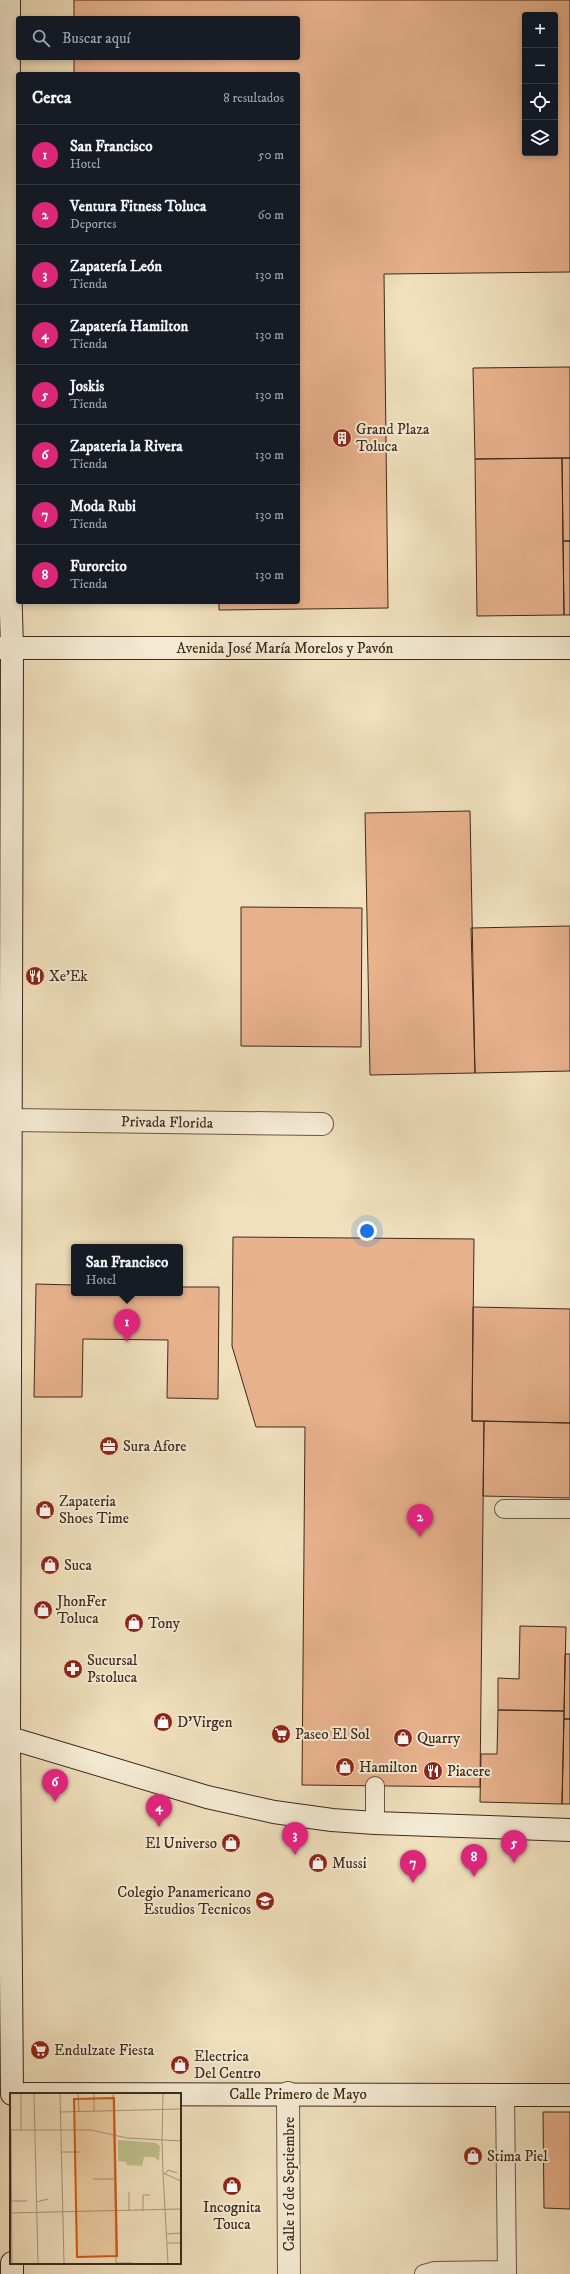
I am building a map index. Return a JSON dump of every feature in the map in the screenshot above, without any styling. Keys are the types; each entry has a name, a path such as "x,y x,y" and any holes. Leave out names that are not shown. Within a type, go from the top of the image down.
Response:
{"main road":[{"path":"9,0 8,512 6,648 11,1120 4,1736 11,2093"},
{"name":"Avenida José María Morelos y Pavón","path":"6,648 570,648"},
{"name":"Privada Florida","path":"11,1120 322,1124"},
{"path":"4,1736 207,1797 274,1812 332,1820 375,1823 570,1830"},
{"name":"Calle Primero de Mayo","path":"181,2093 570,2095"},
{"name":"Calle 16 de Septiembre","path":"288,2093 290,2274"}],"lane":[{"path":"504,1509 570,1509"},
{"path":"375,1786 375,1823"},
{"path":"424,2274 435,2271 507,2272 505,2094"}],"building":[{"name":"Grand Plaza Toluca","path":"74,0 570,0 570,272 384,274 388,608 219,610 219,604 300,604 300,72 74,72 74,60 300,60 300,16 74,16"},
{"path":"570,367 570,458 475,459 473,368"},
{"path":"562,458 570,458 570,541 563,541"},
{"path":"562,458 564,615 477,616 475,459"},
{"path":"563,541 570,541 570,615 564,615"},
{"path":"470,811 475,1073 370,1075 365,813"},
{"path":"241,907 362,908 361,1047 241,1046"},
{"path":"570,926 570,1071 475,1073 471,928"},
{"path":"233,1237 474,1239 472,1421 484,1421 480,1787 302,1785 305,1427 256,1427 232,1346"},
{"path":"36,1284 71,1285 71,1296 183,1296 183,1287 219,1287 218,1399 167,1398 168,1340 83,1339 82,1397 34,1397"},
{"path":"473,1307 570,1309 570,1423 472,1421"},
{"path":"484,1421 570,1423 570,1498 483,1496"},
{"path":"520,1626 566,1627 564,1711 498,1710 498,1678 519,1679"},
{"path":"565,1654 570,1654 570,1719 564,1719"},
{"path":"498,1710 564,1711 562,1804 480,1802 481,1754 497,1754"},
{"path":"564,1719 570,1719 570,1804 562,1804"},
{"path":"543,2112 570,2112 570,2209 544,2208"}],"place":[{"name":"Grand Plaza Toluca","path":"342,438"},
{"name":"Xe'Ek","path":"35,976"},
{"name":"San Francisco","path":"127,1342"},
{"name":"Sura Afore","path":"109,1446"},
{"name":"Zapateria Shoes Time","path":"45,1510"},
{"name":"Ventura Fitness Toluca","path":"420,1537"},
{"name":"Suca","path":"50,1565"},
{"name":"JhonFer Toluca","path":"43,1610"},
{"name":"Tony","path":"134,1623"},
{"name":"Sucursal Pstoluca","path":"73,1669"},
{"name":"D'Virgen","path":"163,1722"},
{"name":"Paseo El Sol","path":"281,1734"},
{"name":"Quarry","path":"403,1738"},
{"name":"Hamilton","path":"345,1767"},
{"name":"Piacere","path":"433,1771"},
{"name":"Zapateria la Rivera","path":"55,1802"},
{"name":"Zapatería Hamilton","path":"159,1827"},
{"name":"El Universo","path":"231,1843"},
{"name":"Zapatería León","path":"295,1855"},
{"name":"Mussi","path":"318,1863"},
{"name":"Joskis","path":"514,1863"},
{"name":"Furorcito","path":"474,1877"},
{"name":"Moda Rubi","path":"413,1883"},
{"name":"Colegio Panamericano Estudios Tecnicos","path":"265,1901"},
{"name":"Endulzate Fiesta","path":"40,2050"},
{"name":"Electrica Del Centro","path":"180,2065"},
{"name":"Stima Piel","path":"473,2156"},
{"name":"Incognita Touca","path":"232,2186"}]}
